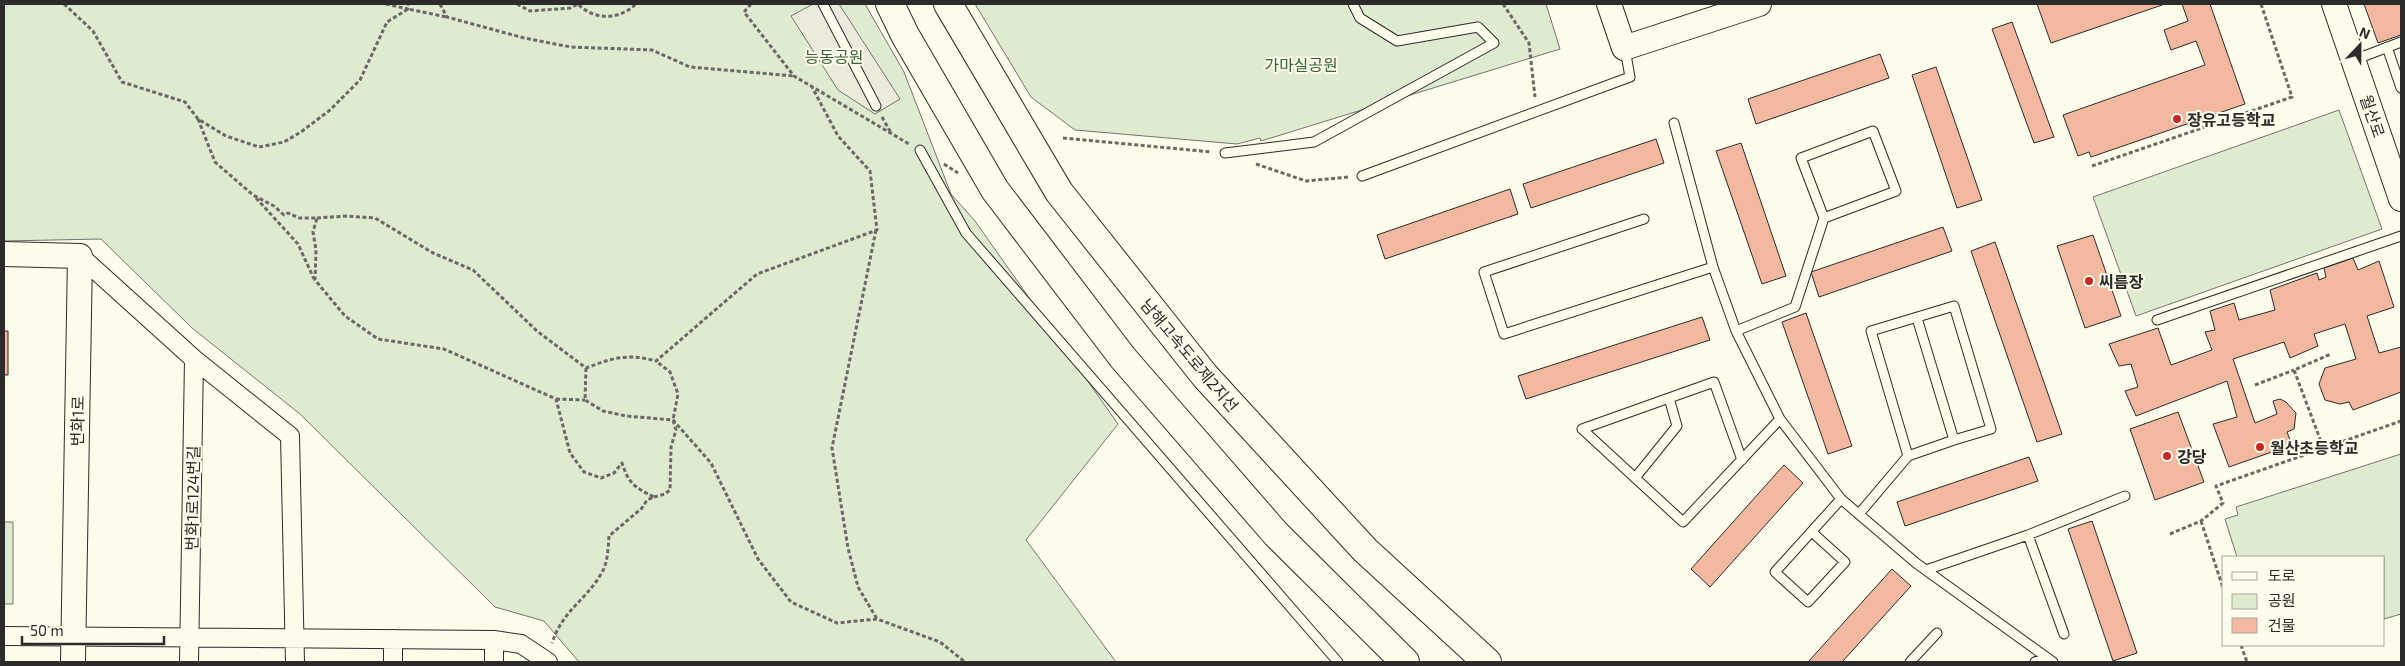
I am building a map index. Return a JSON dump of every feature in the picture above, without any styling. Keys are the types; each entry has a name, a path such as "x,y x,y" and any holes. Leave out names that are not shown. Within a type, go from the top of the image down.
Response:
{"highway":[{"path":"890,4 905,35 995,190 1123,358 1276,534 1406,662"},
{"name":"남해고속도로제2지선","path":"948,4 1059,192 1205,376 1365,550 1487,662"}],"street":[{"path":"1609,4 1624,48 1759,4"},
{"name":"월산로","path":"2334,4 2401,199"},
{"path":"4,254 80,256 194,359 290,436 295,662"},
{"name":"번화1로","path":"74,662 80,256"},
{"name":"번화1로124번길","path":"189,662 194,359"},
{"path":"4,636 494,640 521,644 547,662"},
{"path":"393,639 393,662"},
{"path":"494,640 494,662"}],"lane":[{"path":"823,4 876,106"},
{"path":"1225,153 1314,142 1494,43 1478,27 1397,41 1360,18 1353,4"},
{"path":"2354,60 2401,42"},
{"path":"2386,47 2401,88"},
{"path":"1362,176 1630,77 1624,48"},
{"path":"1674,123 1713,267 1736,332 1780,419 1842,499 1926,570 2049,660"},
{"path":"1736,332 1795,307 1824,218 1801,158 1873,131 1896,191 1824,218"},
{"path":"920,150 966,233 1338,662"},
{"path":"1644,219 1484,272 1504,334 1713,267"},
{"path":"2157,320 2401,236"},
{"path":"1859,514 1908,456 1991,429 1954,306 1871,331 1908,456"},
{"path":"1917,318 1954,440"},
{"path":"1742,460 1714,382 1582,428 1683,522 1742,460 1780,419"},
{"path":"1635,478 1677,426 1669,398"},
{"path":"1926,570 2028,534 2125,496"},
{"path":"1813,533 1845,562 1808,602 1775,572 1813,533 1842,499"},
{"path":"2028,534 2064,634"},
{"path":"1910,662 1937,633"},
{"path":"2035,662 2049,660"}],"path":[{"path":"64,4 93,31 122,82 185,102 198,119 215,162 253,195 298,244 315,280 345,316 378,339 444,349 556,399 585,400 602,411 626,416 673,420 711,463 758,559 791,602 837,623 877,619 940,642 965,662"},
{"path":"386,4 447,17 524,38 571,47 652,50 690,67 794,76"},
{"path":"408,4 408,10"},
{"path":"440,4 447,17"},
{"path":"517,4 530,11 578,4 587,12 607,18 627,12 636,4"},
{"path":"751,4 744,12 794,76 962,175"},
{"path":"1503,4 1529,43 1537,112"},
{"path":"2092,166 2292,97 2261,4"},
{"path":"198,119 226,136 259,147 284,142 330,110 360,80 387,22 408,10"},
{"path":"812,87 838,136 870,171 877,230 832,448 848,548 858,587 877,619"},
{"path":"876,106 892,134"},
{"path":"1063,138 1225,153 1306,181 1362,176"},
{"path":"253,195 274,206 284,214 288,213 299,218 347,216 375,218 433,253 473,270 537,331 586,368"},
{"path":"315,280 316,250 313,232 317,218"},
{"path":"656,361 757,274 877,230"},
{"path":"2255,385 2332,354"},
{"path":"547,662 554,639 567,613 602,574 608,553 609,536 642,508 647,500 666,494 670,490 671,447 676,430 673,420 678,394 670,372 656,361 640,357 615,357 586,368"},
{"path":"585,400 586,368"},
{"path":"2294,370 2323,447"},
{"path":"556,399 570,453 584,472 601,478 614,473 622,463 627,479 637,489 654,497"},
{"path":"2170,534 2201,522 2223,503 2216,486 2401,421"},
{"path":"2201,522 2222,585"},
{"path":"2241,646 2247,662"}],"green space":[{"name":"능동공원","path":"4,4 865,4 904,72 951,194 975,221 1118,424 1026,540 1116,662 579,662 544,621 495,607 300,414 192,328 101,239 4,241"},
{"name":"가마실공원","path":"975,4 1546,4 1560,49 1261,141 1260,138 1237,144 1075,130 1031,97"},
{"path":"2339,110 2382,229 2136,316 2093,197"},
{"path":"2401,454 2401,614 2385,619 2385,556 2237,556 2225,519 2238,515 2236,507"},
{"path":"4,522 13,522 13,604 4,604"}],"shaded area":[{"path":"813,4 839,4 900,99 875,114 838,90 791,16"}],"building":[{"path":"2037,4 2165,4 2051,43"},
{"path":"2182,4 2210,4 2245,104 2091,157 2089,152 2078,156 2063,115 2205,65 2196,41 2171,50 2164,30 2188,21"},
{"path":"2364,4 2401,4 2401,35 2378,43"},
{"path":"2012,22 2054,137 2034,143 1992,29"},
{"path":"1880,54 1889,78 1756,124 1748,99"},
{"path":"1936,67 1982,200 1957,208 1912,75"},
{"path":"1656,139 1664,163 1531,208 1523,184"},
{"path":"1741,143 1786,276 1762,284 1716,151"},
{"path":"1510,189 1518,214 1385,259 1377,235"},
{"path":"1943,227 1952,251 1819,297 1811,272"},
{"name":"씨름장","path":"2093,235 2121,316 2085,328 2057,246"},
{"path":"1995,242 2062,434 2037,442 1971,251"},
{"path":"2353,258 2358,270 2379,261 2394,307 2367,316 2379,353 2401,347 2401,392 2353,410 2349,402 2340,404 2325,400 2319,384 2325,368 2356,359 2345,324 2314,334 2318,346 2290,358 2284,342 2233,359 2255,423 2277,414 2273,401 2280,399 2286,402 2296,413 2294,429 2287,432 2292,445 2229,467 2213,424 2237,417 2227,381 2136,416 2125,391 2138,387 2131,364 2119,366 2109,344 2158,328 2171,365 2212,350 2205,332 2215,330 2210,311 2234,303 2239,320 2275,310 2270,290 2317,273 2319,280 2326,277 2324,268"},
{"path":"1806,313 1852,446 1828,454 1782,322"},
{"path":"1702,317 1710,340 1526,399 1518,376"},
{"path":"4,331 8,331 8,375 4,375"},
{"name":"강당","path":"2178,412 2204,482 2155,500 2130,429"},
{"path":"2029,457 2038,481 1905,526 1897,502"},
{"path":"1784,465 1803,483 1710,587 1691,569"},
{"path":"2092,521 2137,653 2113,661 2068,529"},
{"path":"1892,569 1911,586 1842,662 1808,662"}],"place":[{"name":"장유고등학교","path":"2177,119"},
{"name":"씨름장","path":"2089,281"},
{"name":"월산초등학교","path":"2260,447"},
{"name":"강당","path":"2167,456"}]}
